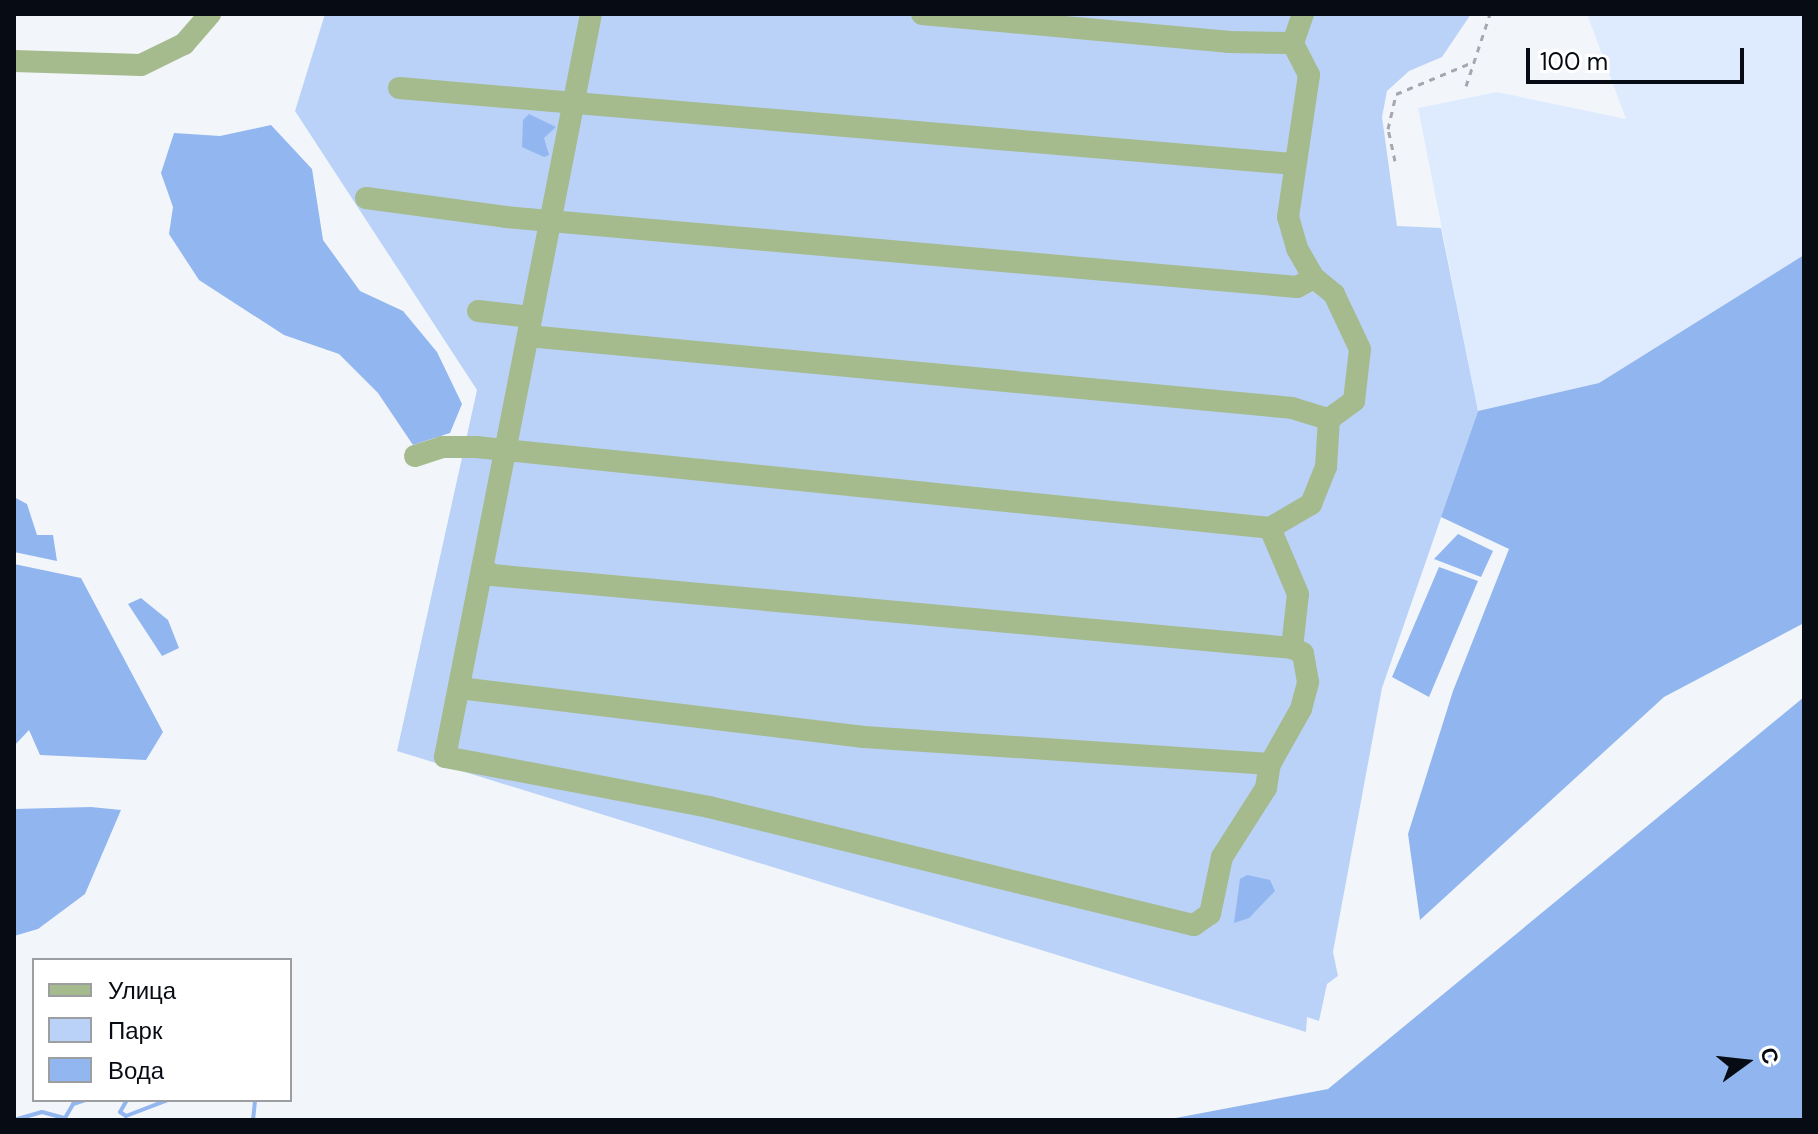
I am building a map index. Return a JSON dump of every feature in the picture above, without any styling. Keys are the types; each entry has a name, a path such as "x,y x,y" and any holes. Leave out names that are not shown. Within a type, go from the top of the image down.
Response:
{"lane":[{"path":"14,61 141,65 184,44 210,14"},
{"path":"483,568 492,575 1292,648 1303,653 1308,682 1301,709 1270,764 1266,788 1222,857 1210,914 1194,925 709,807 445,757 459,688 483,568 506,454 547,217 591,14"},
{"path":"922,14 1228,42 1293,43"},
{"path":"1303,14 1293,43 1309,75 1292,164 1288,217 1314,278 1334,294 1360,349 1354,401 1329,419"},
{"path":"399,88 1292,164"},
{"path":"366,198 1297,287 1314,278"},
{"path":"478,311 529,326 1292,408 1329,419"},
{"path":"415,456 442,447 1270,528 1311,504 1326,467 1329,419"},
{"path":"1270,528 1298,594 1292,648"},
{"path":"459,688 864,737 1270,764"}],"path":[{"path":"1466,86 1490,14"},
{"path":"1395,161 1388,129 1396,94 1473,62"}],"shaded area":[{"path":"1587,14 1804,14 1804,255 1599,383 1478,411 1418,108 1497,92 1626,119"},
{"path":"1804,255 1804,623 1664,697 1420,920 1408,834 1453,691 1509,549 1441,517 1478,411 1599,383"},
{"path":"14,497 27,504 37,535 53,535 57,561 14,552"},
{"path":"14,564 81,578 163,732 146,760 40,755 29,730 14,746"},
{"path":"141,598 168,620 179,648 162,656 128,604"},
{"path":"1804,697 1804,1120 1165,1120 1328,1089"},
{"path":"91,807 121,810 85,894 38,929 14,936 14,809"}],"green space":[{"path":"325,14 1471,14 1442,57 1409,71 1387,91 1382,117 1397,226 1441,228 1478,411 1382,688 1333,952 1338,976 1327,984 1319,1021 1307,1017 1306,1032 397,751 477,390 295,111"}],"water":[{"path":"529,114 556,127 544,138 549,155 544,157 522,147 523,120"},
{"path":"271,125 312,169 323,240 360,291 403,311 437,352 462,404 450,433 413,445 378,393 339,354 284,335 199,280 169,234 173,207 161,173 174,133 220,136"},
{"path":"1458,534 1493,551 1481,577 1434,559"},
{"path":"1439,567 1478,581 1429,697 1392,677"},
{"path":"1247,875 1270,880 1275,891 1249,918 1234,923 1240,879"}],"waterway":[{"path":"14,1120 42,1112 65,1118 73,1104 79,1102"},
{"path":"126,1102 120,1112 126,1116 163,1102"},
{"path":"253,1120 255,1102"}]}
